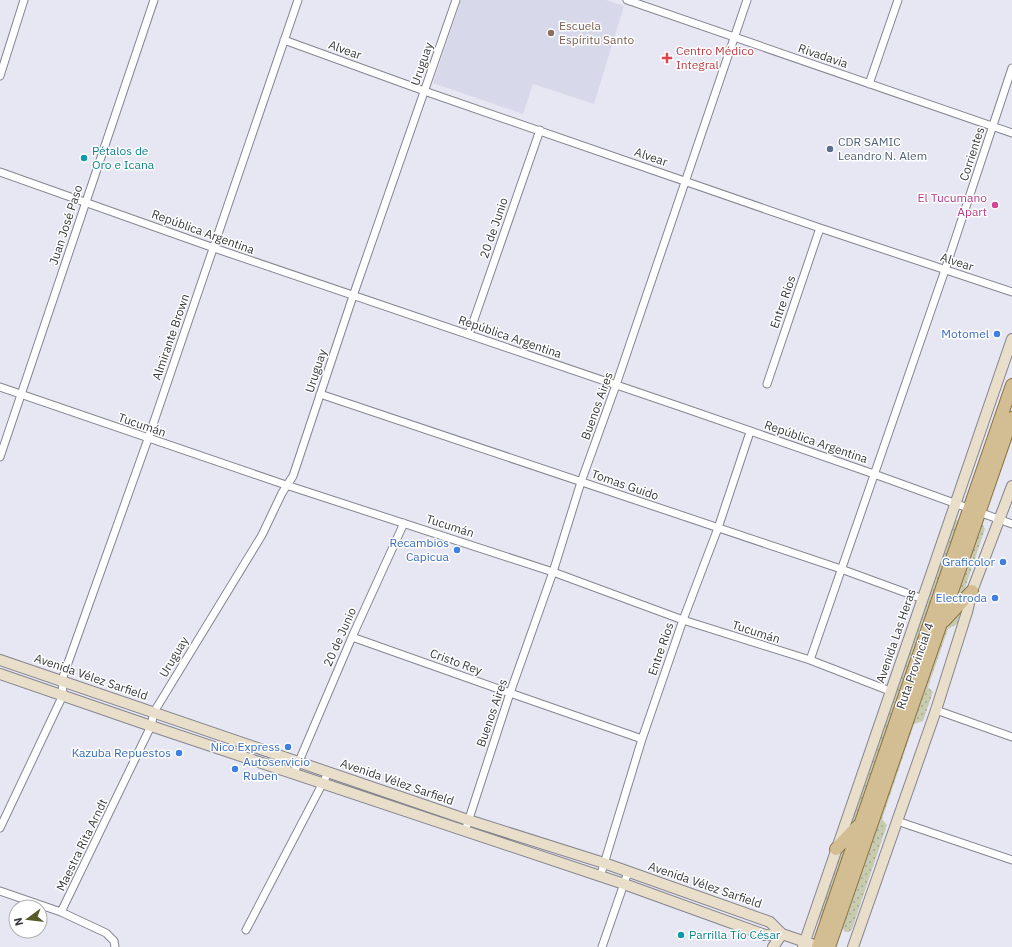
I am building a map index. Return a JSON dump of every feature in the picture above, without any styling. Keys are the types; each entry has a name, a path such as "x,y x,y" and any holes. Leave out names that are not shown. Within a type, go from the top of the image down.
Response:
{"main road":[{"name":"Avenida Las Heras","path":"803,944 1012,339"},
{"name":"Ruta Provincial 4","path":"821,947 941,624 1012,385"},
{"name":"Ruta Provincial 4","path":"821,947 860,824 974,510 1012,418"},
{"path":"853,947 936,710 967,612 972,591 1012,486"},
{"path":"941,624 972,591"},
{"name":"Avenida Vélez Sarfield","path":"0,660 62,680 328,773 468,820 604,863 770,922 782,934 803,944 821,947"},
{"name":"Avenida Vélez Sarfield","path":"0,674 150,726 624,884 765,935 782,934"},
{"path":"836,849 860,824"},
{"path":"773,947 782,934"}],"street":[{"path":"0,76 24,0"},
{"name":"Juan José Paso","path":"0,457 85,201 154,0"},
{"name":"Almirante Brown","path":"62,680 148,439 298,0"},
{"name":"Uruguay","path":"150,726 154,712 262,535 282,492 293,476 353,296 456,0"},
{"name":"Rivadavia","path":"627,0 642,2 734,38 1012,133"},
{"name":"Buenos Aires","path":"464,831 553,572 581,482 616,385 747,0"},
{"path":"869,84 898,0"},
{"name":"Alvear","path":"284,40 820,228 1012,292"},
{"name":"Corrientes","path":"810,660 945,270 1012,68"},
{"name":"20 de Junio","path":"469,334 540,130"},
{"name":"República Argentina","path":"0,172 214,248 469,334 874,474 1012,524"},
{"name":"Entre Ríos","path":"767,384 820,228"},
{"name":"Tucumán","path":"0,387 148,439 553,572 683,620 810,660 890,691"},
{"name":"Tomas Guido","path":"320,394 841,569 922,599"},
{"name":"Entre Ríos","path":"600,876 642,739 683,620 718,528 750,432"},
{"name":"20 de Junio","path":"294,773 352,637 404,523"},
{"name":"Cristo Rey","path":"352,637 510,694 642,739"},
{"path":"0,828 63,695 62,680"},
{"path":"936,710 1012,737"},
{"name":"Maestra Rita Arndt","path":"61,912 150,726"},
{"path":"246,930 328,773"},
{"path":"897,821 1012,860"},
{"path":"602,947 628,872"},
{"path":"0,891 61,912 106,933 114,941 115,947"}],"shaded area":[{"path":"461,0 606,0 624,6 594,104 533,84 523,114 433,83"}],"green space":[{"path":"957,520 960,523 859,815 851,830 849,830 953,521"},
{"path":"981,525 983,525 985,529 964,591 954,602"},
{"path":"960,612 961,614 957,624 948,629 928,687 933,692 923,721 914,724 882,819 887,825 852,929 849,932 845,932 842,927 944,626"},
{"path":"847,844 820,921 819,917 838,857"}],"place":[{"name":"Escuela Espíritu Santo","path":"551,33"},
{"name":"Centro Médico Integral","path":"667,58"},
{"name":"CDR SAMIC Leandro N. Alem","path":"830,149"},
{"name":"Pétalos de Oro e Icana","path":"84,158"},
{"name":"El Tucumano Apart","path":"995,205"},
{"name":"Motomel","path":"997,334"},
{"name":"Recambios Capicua","path":"457,550"},
{"name":"Graficolor","path":"1003,562"},
{"name":"Electroda","path":"995,598"},
{"name":"Nico Express","path":"288,747"},
{"name":"Kazuba Repuestos","path":"179,753"},
{"name":"Autoservicio Ruben","path":"235,769"},
{"name":"Parrilla Tío César","path":"681,935"}]}
